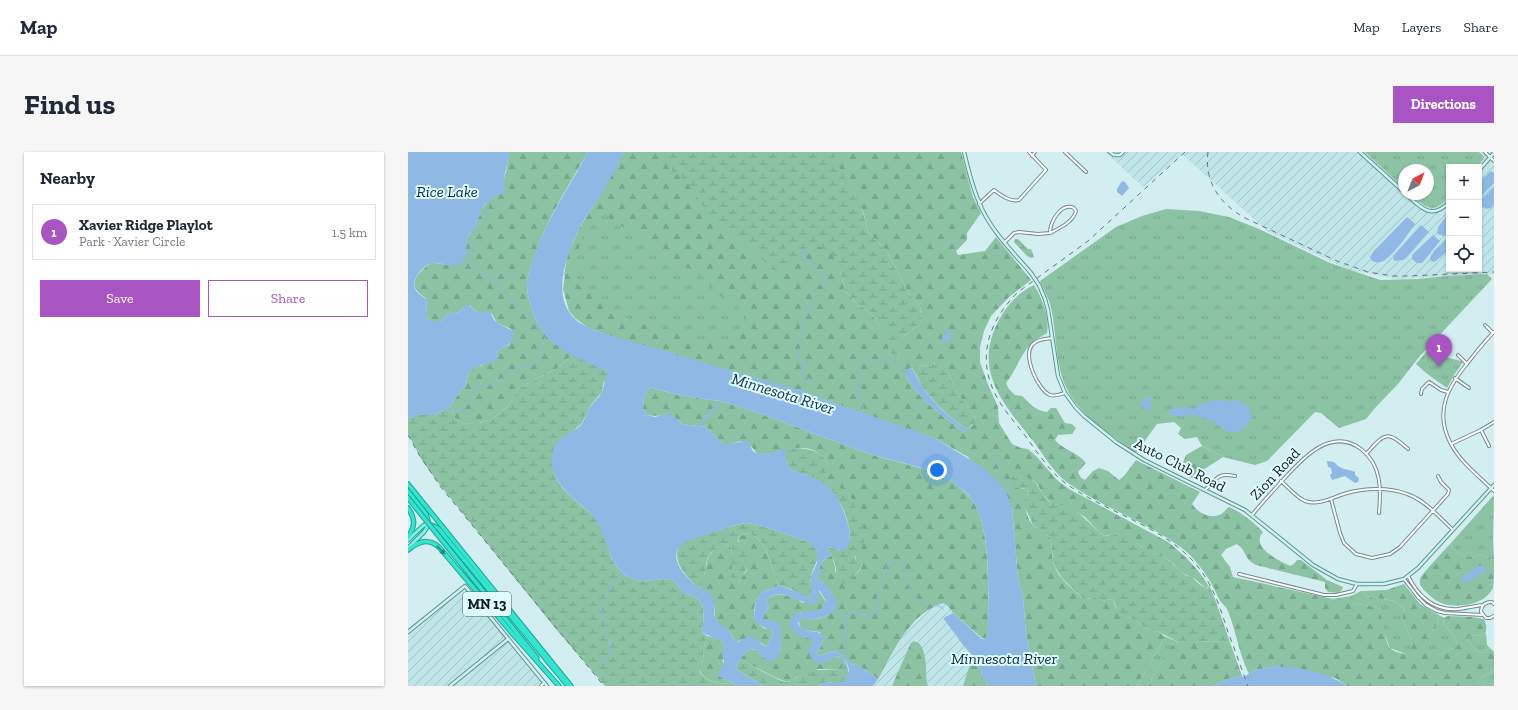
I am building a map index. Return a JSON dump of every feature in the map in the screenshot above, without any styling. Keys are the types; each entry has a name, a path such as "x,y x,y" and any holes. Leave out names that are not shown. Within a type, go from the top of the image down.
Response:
{"highway":[{"path":"408,484 570,686"},
{"path":"408,491 426,514 429,524"},
{"path":"408,498 560,686"},
{"path":"408,508 412,513 414,523 413,529 408,537"},
{"name":"MN 13","path":"429,524 438,528 570,686"},
{"name":"MN 13","path":"408,549 418,542 424,541 439,547 511,632 560,686"}],"main road":[{"path":"408,540 424,525 429,524"},
{"path":"408,549 424,532 429,524"}],"street":[{"name":"Auto Club Road","path":"964,152 979,204 988,220 1031,273 1045,298 1058,376 1065,393 1084,416 1130,452 1252,514 1320,570 1338,579 1356,584 1384,584 1404,579"},
{"path":"979,204 994,190 1003,197 1011,200 1019,200 1046,170 1029,152"},
{"path":"1032,156 1035,152"},
{"path":"1065,152 1086,172"},
{"path":"1110,152 1114,155 1120,155 1123,152"},
{"path":"1360,152 1398,187"},
{"path":"1485,152 1494,161"},
{"path":"1482,166 1494,153"},
{"path":"1413,200 1427,211 1440,210 1446,206"},
{"path":"1005,242 1014,233 1050,233 1072,219 1076,211 1074,208 1067,208 1058,213 1051,224 1050,233"},
{"path":"1485,325 1493,333 1455,378 1448,392 1444,415 1446,432 1451,444 1467,465 1494,491"},
{"path":"1052,338 1034,343 1030,349 1029,360 1037,380 1048,394 1057,396 1065,393"},
{"path":"1458,355 1467,364"},
{"path":"1455,378 1469,388"},
{"path":"1421,394 1422,389 1429,382 1441,390 1448,392"},
{"path":"1451,444 1481,430 1494,422"},
{"path":"1481,430 1489,446"},
{"path":"1366,454 1380,439 1386,436 1396,438 1408,449"},
{"name":"Zion Road","path":"1252,514 1305,456 1325,445 1340,442 1348,442 1357,446 1366,454 1376,468 1381,489 1379,513"},
{"path":"1205,490 1221,475 1234,476"},
{"path":"1331,498 1344,543 1356,554 1378,558 1395,551 1449,493 1438,476"},
{"path":"1281,481 1306,501 1319,502 1356,491 1381,489 1395,490 1420,500 1453,530"},
{"path":"1494,485 1418,568 1404,579 1426,605 1437,611 1452,614 1483,615 1490,618 1494,616"},
{"path":"1239,574 1324,595 1336,595 1353,591 1356,584"},
{"path":"1408,576 1412,584 1422,596 1443,609 1456,609 1493,603 1494,598"},
{"path":"408,632 465,586 547,686"},
{"path":"1483,605 1481,612 1483,615"},
{"path":"450,686 508,638"},
{"path":"541,686 544,682"}],"shaded area":[{"path":"1105,152 1494,152 1494,274 1397,279 1350,270 1267,231 1183,155 1143,187"},
{"path":"463,590 467,590 545,686 408,686 408,635"},
{"path":"943,603 948,606 953,613 943,618 972,655 988,686 873,686 907,629 933,606"}],"green space":[{"path":"509,152 588,152 550,218 538,246 527,281 528,298 538,324 552,341 573,355 556,369 519,388 507,407 494,418 479,423 463,424 454,417 450,406 462,389 466,386 470,369 481,366 498,357 496,352 510,344 511,329 497,323 492,314 479,313 469,305 459,312 448,314 440,322 433,322 428,319 426,315 427,299 420,294 415,288 414,284 422,270 431,263 452,265 465,257 467,238 476,224 481,210 488,201 496,195 502,186"},
{"path":"624,152 882,152 794,389 629,342 564,275 568,253"},
{"path":"624,152 662,152 661,157 670,169 687,182 713,221 758,255 777,274 788,270 795,258 808,246 818,246 831,252 840,270 845,291 857,304 870,312 879,325 888,332 888,346 893,358 900,359 898,344 905,335 922,323 920,306 909,294 886,250 868,232 864,214 855,194 835,158 836,152 961,152 973,197 981,213 967,233 967,240 956,251 958,255 985,251 996,237 1031,280 1009,297 991,316 984,331 980,347 980,362 998,407 999,423 1012,444 1028,449 1057,480 1069,489 1168,542 1190,562 1208,585 1207,589 1192,577 1184,574 1166,558 1152,552 1146,552 1141,546 1118,533 1105,536 1085,517 1066,506 1052,504 1043,495 1038,485 1033,480 1021,476 1017,488 1027,489 1029,493 1025,505 1028,518 1033,525 1050,539 1054,566 1060,576 1083,599 1096,598 1103,601 1108,599 1113,600 1115,606 1127,617 1136,621 1147,629 1159,632 1164,636 1164,639 1137,686 1036,686 1026,635 1023,596 1018,579 1012,508 968,457 936,439 794,389 629,342 588,328 575,318 569,311 563,289 568,253 580,227","holes":["599,212 604,213 609,218 703,277 715,291 741,309 744,319 743,326 740,337 734,346 710,339 692,340 662,327 642,324 624,317 611,307 603,305 602,297 591,290 579,286 573,278 578,251 588,226","935,363 948,372 956,392 976,417 973,425 967,429 967,432 964,432 932,407 918,393 906,376 910,368 912,369 918,365 927,366"]},
{"path":"662,152 836,152 835,158 855,194 864,215 868,232 886,250 909,294 920,306 922,323 905,335 899,344 900,359 893,358 888,346 887,332 879,325 870,312 857,304 845,291 840,270 831,252 818,246 808,246 795,258 788,270 777,274 758,255 713,221 687,182 670,169 661,157"},
{"path":"1365,152 1479,152 1484,157 1480,164 1446,164 1446,200 1434,208 1425,206 1418,200 1434,200 1434,164 1398,164 1398,182"},
{"path":"1166,209 1199,211 1229,217 1259,229 1330,263 1380,280 1487,274 1492,279 1419,357 1398,384 1366,419 1339,428 1321,413 1315,412 1267,461 1255,465 1223,457 1202,446 1197,437 1185,439 1178,434 1181,428 1174,422 1157,424 1136,453 1104,430 1075,403 1068,392 1058,362 1051,307 1040,281 1116,227 1142,216"},
{"path":"1015,239 1018,239 1028,249 1031,249 1034,257 1031,258 1027,256 1014,242"},
{"path":"1034,285 1045,308 1048,327 1047,333 1034,341 1027,348 1006,383 1015,395 1022,396 1039,410 1047,412 1051,408 1056,408 1065,423 1072,424 1076,428 1072,434 1058,435 1055,440 1079,456 1086,463 1078,472 1081,478 1085,480 1093,471 1099,468 1108,471 1119,480 1124,476 1136,460 1200,492 1192,504 1197,510 1204,514 1215,516 1222,514 1229,507 1234,509 1248,518 1263,532 1260,536 1260,542 1265,551 1270,555 1290,566 1297,560 1301,560 1327,580 1343,587 1338,593 1328,592 1325,588 1325,582 1256,565 1247,558 1237,544 1226,549 1221,555 1230,567 1233,577 1333,599 1351,596 1352,603 1375,607 1380,610 1388,645 1390,648 1398,652 1405,654 1411,646 1410,638 1403,619 1404,608 1394,601 1366,596 1364,591 1386,590 1404,584 1420,604 1439,615 1436,625 1427,640 1426,645 1426,651 1431,655 1438,655 1458,646 1457,640 1443,623 1444,618 1448,616 1484,619 1486,623 1486,632 1484,636 1469,636 1467,640 1477,651 1481,653 1490,648 1494,652 1494,670 1480,679 1478,683 1480,686 1348,686 1335,678 1275,666 1256,670 1249,674 1228,611 1200,566 1191,556 1164,536 1100,503 1064,480 1052,467 1012,413 994,385 990,370 989,354 992,337 1000,318 1010,303 1023,291"},
{"path":"1432,345 1445,357 1463,362 1447,388 1416,364"},
{"path":"573,355 609,372 603,384 602,392 591,405 582,423 557,444 554,468 555,475 567,493 594,517 603,533 612,559 623,573 633,579 645,581 668,579 678,585 682,592 697,598 703,610 702,632 707,636 703,660 699,670 705,678 709,680 724,684 733,682 736,686 605,686 555,628 440,485 423,462 408,434 408,418 417,415 435,415 450,406 454,417 463,424 479,423 494,418 507,407 519,388 556,369"},
{"path":"935,363 943,364 956,392 976,417 977,421 967,429 948,415 937,404 922,386 912,369 918,365 927,366"},
{"path":"650,387 703,399 722,401 742,407 864,452 922,468 950,480 962,489 972,500 983,527 988,564 988,634 986,638 982,638 943,603 931,608 912,624 878,679 859,666 852,664 838,652 832,651 819,656 817,654 823,641 820,632 809,631 801,628 799,621 801,618 816,619 824,617 835,607 823,583 818,581 819,569 825,559 832,556 835,572 851,578 861,568 862,565 860,560 856,560 851,498 828,479 825,472 827,462 811,449 794,448 766,454 757,454 751,446 740,441 731,444 723,444 706,427 682,424 670,416 647,415 643,409 644,398"},
{"path":"1202,446 1223,457 1203,470 1196,480 1179,472 1186,455"},
{"path":"797,448 814,451 824,458 827,462 827,477 831,482 848,494 863,522 865,537 860,550 855,557 856,560 861,560 862,564 857,573 845,584 838,578 834,562 828,548 840,550 850,540 848,522 837,498 831,491 817,480 791,470 785,457 785,449"},
{"path":"1014,476 1030,478 1034,481 1046,499 1051,503 1064,505 1072,509 1105,536 1118,533 1124,535 1146,551 1156,552 1167,559 1185,575 1192,577 1207,589 1209,585 1231,645 1226,642 1178,642 1159,632 1147,629 1119,612 1113,600 1108,599 1103,601 1096,598 1083,599 1062,578 1055,567 1051,541 1048,536 1033,525 1023,503 1029,493 1027,489 1017,488 1012,484 1010,478"},
{"path":"1493,496 1494,560 1481,554 1471,557 1463,556 1450,544"},
{"path":"746,523 759,525 809,542 814,547 817,551 818,558 811,576 811,595 808,598 791,589 778,585 766,550 759,540 748,533 738,537 739,543 748,554 749,563 746,571 738,582 736,583 733,580 732,576 731,571 733,557 730,546 718,547 709,555 706,563 706,570 699,588 684,573 680,566 677,554 679,548 684,542"},
{"path":"748,533 759,540 766,550 778,585 760,594 755,606 754,615 756,622 763,628 770,629 773,632 767,647 761,643 744,639 736,642 729,631 715,619 714,604 699,588 705,573 709,556 715,548 720,545 730,546 732,550 738,582 747,570 744,549 739,544 738,537"},
{"path":"1450,544 1463,556 1471,557 1481,554 1494,560 1493,588 1489,594 1478,602 1455,606 1448,605 1435,600 1421,586 1420,579 1422,576"},
{"path":"818,590 826,602 823,608 815,612 799,613 791,621 815,640 809,651 829,661 836,656 845,661 841,670 818,669 807,676 797,677 792,681 787,682 776,678 740,659 749,649 757,650 763,658 780,652 781,638 762,619 769,607 766,600 780,594 789,596 803,603 818,595"},
{"path":"1364,591 1366,596 1394,601 1404,608 1403,621 1411,642 1411,646 1406,654 1390,648 1383,630 1380,610 1375,607 1351,603 1351,596"},
{"path":"1439,615 1444,618 1443,623 1457,640 1458,646 1438,655 1431,655 1425,651 1426,640 1436,625"},
{"path":"1486,633 1487,645 1490,648 1481,653 1477,651 1467,640 1469,636 1484,636"},
{"path":"707,636 718,638 725,646 723,658 723,679 733,682 714,682 709,680 701,673 699,669 703,660"},
{"path":"1164,636 1178,642 1165,657 1148,686 1137,686 1164,639"},
{"path":"914,641 919,643 924,653 928,686 892,686 909,647"},
{"path":"1179,642 1226,642 1231,645 1242,676 1228,679 1212,686 1148,686 1161,661 1170,649"},
{"path":"972,658 981,670 982,677 987,682 988,686 963,686"},
{"path":"740,659 777,679 786,682 792,681 800,676 807,676 814,670 841,670 845,661 848,668 848,675 842,682 826,683 819,686 763,686 736,669"},
{"path":"1494,670 1494,684 1490,683 1480,686 1478,683 1480,679"},
{"path":"1490,683 1494,684 1494,686 1480,686"}],"water":[{"name":"Rice Lake","path":"408,152 509,152 504,178 505,193 490,200 484,205 468,238 465,258 458,265 454,266 436,263 429,264 416,277 414,285 417,292 427,299 426,315 428,319 433,322 440,322 448,314 459,312 467,304 479,313 488,311 496,322 510,329 514,333 514,337 510,343 496,352 498,357 496,360 475,367 470,371 466,386 462,389 450,406 435,415 417,415 408,418"},
{"name":"Minnesota River","path":"588,152 624,152 604,190 579,229 566,262 562,286 563,298 567,309 574,318 586,327 600,332 794,389 912,430 936,439 984,468 1003,487 1012,508 1018,579 1023,596 1026,635 1036,686 988,686 987,682 982,677 981,670 972,658 972,655 943,618 953,613 982,639 986,638 988,634 988,566 984,531 980,516 974,503 965,492 957,485 925,469 864,452 777,419 722,401 703,399 650,387 644,398 643,409 647,415 655,417 666,414 673,415 682,424 706,427 723,444 731,444 747,440 753,451 760,454 785,449 785,457 791,470 815,478 832,490 839,501 848,524 850,540 844,551 828,548 832,556 828,557 822,562 819,569 818,581 823,583 832,593 836,601 836,607 828,615 814,619 801,619 798,623 803,629 822,634 824,639 817,654 819,656 832,651 838,652 852,664 859,666 878,679 873,686 819,686 826,682 837,683 844,681 848,676 849,669 846,662 837,656 820,664 815,662 809,654 809,647 814,640 800,636 792,629 790,625 791,618 795,615 815,611 823,606 826,601 819,590 817,601 814,604 790,596 778,594 766,600 769,607 762,619 778,623 781,638 780,651 776,658 769,661 763,658 757,650 749,649 740,659 736,669 763,686 736,686 733,682 723,679 718,675 724,661 722,655 725,646 720,640 702,632 703,610 697,598 681,592 678,585 668,579 645,581 633,579 619,568 610,554 601,530 594,517 563,488 559,482 555,475 552,460 552,453 559,440 583,422 592,404 601,394 605,379 609,372 575,357 552,341 542,330 535,318 527,291 528,275 544,232","holes":["746,523 759,525 809,542 817,551 817,563 811,576 811,595 808,598 798,592 778,585 763,592 756,601 754,620 759,625 773,632 767,647 751,637 738,642 735,640 728,629 716,620 712,596 686,576 679,566 676,558 677,551 680,546 686,542 728,527"]},
{"path":"1491,171 1494,173 1494,183 1482,196 1482,179"},
{"path":"1122,181 1125,182 1129,188 1122,196 1117,192 1117,189"},
{"path":"1494,187 1494,205 1491,208 1486,209 1482,206 1482,199"},
{"path":"1407,217 1415,224 1400,245 1385,260 1381,262 1372,261 1370,257 1374,251"},
{"path":"1446,218 1446,235 1444,236 1438,234 1437,231"},
{"path":"1421,225 1429,232 1407,257 1403,260 1394,261 1393,256"},
{"path":"1433,235 1440,241 1422,263 1417,263 1412,259 1412,255"},
{"path":"1446,239 1446,253 1433,262 1430,258 1434,251"},
{"path":"948,330 950,331 950,338 949,341 946,342 943,340 942,336"},
{"path":"910,367 922,386 937,405 967,429 967,432 964,432 940,413 918,393 906,376"},
{"path":"1148,396 1151,398 1150,401 1152,406 1147,410 1143,408 1141,404 1143,399"},
{"path":"1221,399 1224,402 1237,400 1250,409 1250,419 1242,429 1230,432 1204,418 1190,415 1177,416 1168,413 1170,409 1188,407 1193,409 1203,403"},
{"path":"1327,461 1334,462 1342,468 1355,472 1355,475 1359,478 1358,482 1355,483 1345,476 1332,480 1330,475 1332,473 1331,468 1328,467"},
{"path":"1482,565 1485,568 1483,573 1465,583 1462,580 1462,577"},
{"path":"1275,666 1313,671 1348,686 1212,686 1228,679 1243,677 1256,670"}],"waterway":[{"path":"489,199 488,210 471,237 469,265 497,284 506,297 520,308 534,324 539,324"},
{"path":"803,251 803,257 806,258 807,262 824,275 830,283 821,284 814,288 812,293"},
{"name":"Minnesota River","path":"807,383 810,380 809,378 803,376 801,373 805,365 798,357 801,346 797,342 797,338 801,332 800,323 804,321 804,316 809,311 808,305 814,300 812,296"},
{"path":"445,409 463,411 470,400 472,390 488,386 519,367 533,365 539,357 546,335"},
{"path":"864,362 866,359 873,361 883,358 895,365"},
{"path":"862,364 858,373 861,377 860,380 855,384 859,391 860,405 864,407 863,414"},
{"path":"897,366 907,371"},
{"name":"Minnesota River","path":"802,392 804,387"},
{"path":"696,429 717,405"},
{"path":"408,421 419,414"},
{"path":"994,456 1001,474 1012,485 1009,492 1006,494"},
{"path":"834,609 846,615 857,612 870,618 876,611 878,597 887,565 892,560 903,565 907,574 908,585 916,598 940,606 943,609"},
{"path":"820,569 821,583"},
{"path":"1484,570 1494,574"},
{"path":"602,662 612,652 601,609 610,588 623,572"},
{"path":"843,657 846,616"},
{"path":"843,660 849,675"}],"railway":[{"path":"1185,152 1088,241 1018,292 1007,304 992,330 988,343 986,357 987,371 992,386 1002,406 1045,463 1056,475 1084,495 1166,538 1194,562 1206,578 1215,595 1248,686"},
{"path":"1208,152 1207,163 1211,182 1221,199 1228,206 1245,218 1337,261 1368,272 1393,276 1494,272"},
{"path":"408,435 440,486 604,686"}],"place":[{"name":"Xavier Ridge Playlot","path":"1439,367"}]}
